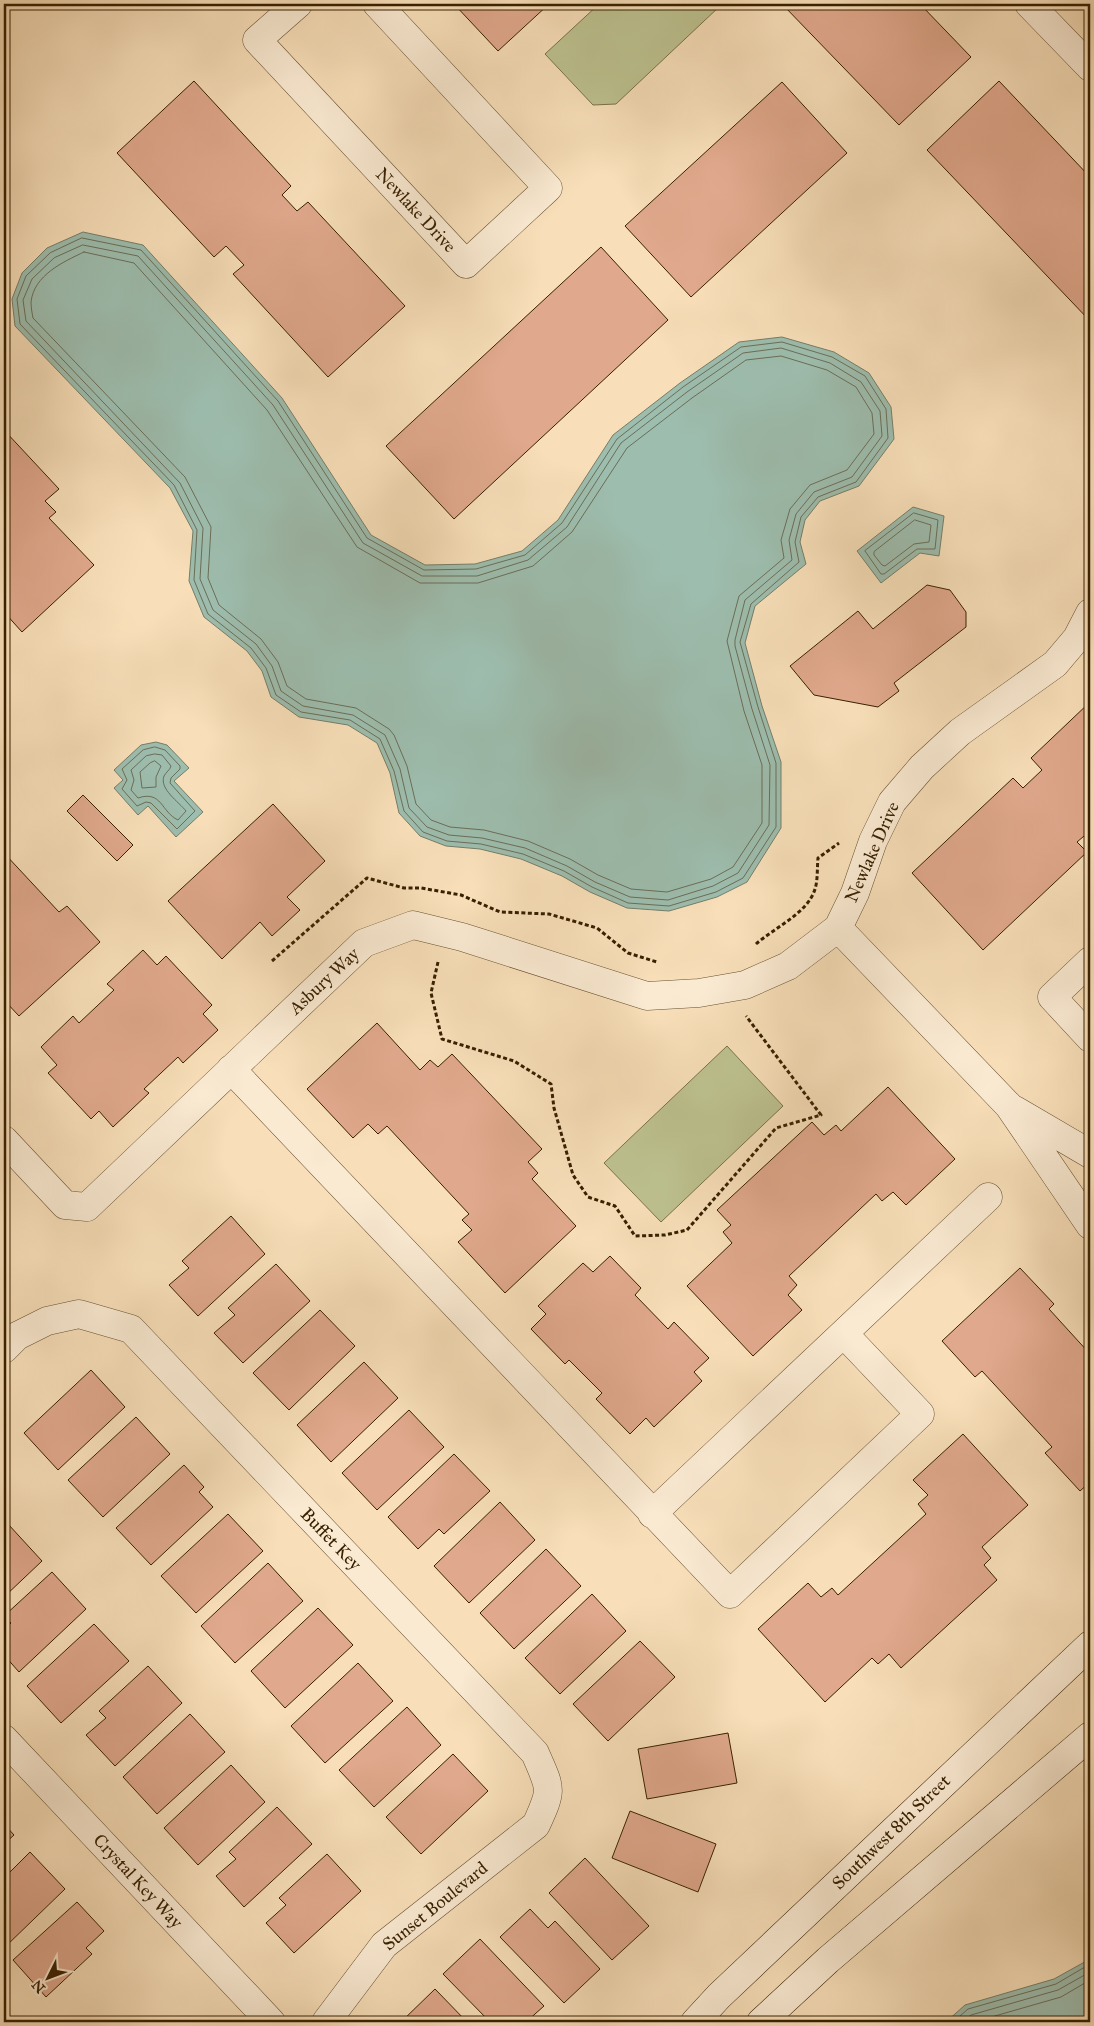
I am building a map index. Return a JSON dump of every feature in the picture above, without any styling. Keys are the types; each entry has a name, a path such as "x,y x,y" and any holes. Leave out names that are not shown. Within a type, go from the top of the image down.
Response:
{"street":[{"name":"Newlake Drive","path":"298,4 257,40 466,264 548,188 376,4"},
{"path":"1029,4 1090,68"},
{"name":"Newlake Drive","path":"838,928 855,893 873,841 892,802 922,767 960,732 1055,664 1077,638 1090,613"},
{"name":"Asbury Way","path":"4,1140 65,1205 87,1207 364,943 413,926 462,937 647,996 699,992 745,985 788,966 838,928"},
{"path":"838,928 1009,1106 1090,1225"},
{"path":"1090,961 1052,997 1090,1038"},
{"path":"231,1069 730,1594 920,1414 844,1334"},
{"path":"1009,1106 1090,1154"},
{"path":"652,1514 988,1197"},
{"name":"Buffet Key","path":"4,1349 17,1336 48,1321 80,1314 131,1330 536,1753 548,1783 549,1797"},
{"name":"Southwest 8th Street","path":"695,2022 719,1996 1090,1645"},
{"path":"761,2022 828,1960 1090,1736"},
{"name":"Crystal Key Way","path":"4,1739 271,2022"},
{"name":"Sunset Boulevard","path":"326,2022 384,1945 536,1825 549,1797"}],"path":[{"path":"750,948 802,911 815,889 818,858 839,843 842,850"},
{"path":"272,961 367,878 404,888 421,888 461,895 500,912 549,914 597,928 628,954 664,964"},
{"path":"439,956 431,993 442,1039 514,1061 551,1084 554,1108 573,1175 588,1197 615,1206 635,1236 665,1235 687,1230 776,1128 821,1116 725,988"}],"green space":[{"path":"599,4 717,4 720,6 616,104 593,105 545,54"},
{"path":"727,1046 783,1106 661,1222 604,1163"}],"water":[{"path":"83,232 143,245 282,398 371,535 425,565 475,564 522,551 558,520 613,435 680,383 739,342 782,337 834,352 869,373 891,407 894,439 859,486 820,501 805,520 800,542 806,564 755,606 745,643 762,706 781,762 781,828 747,882 717,897 669,911 627,908 590,892 562,876 521,859 480,849 446,846 420,836 399,813 390,773 377,743 348,725 299,717 271,697 262,671 247,651 204,617 189,581 193,531 170,488 15,326 12,299 22,273 47,248"},
{"path":"913,507 944,516 939,556 920,553 881,583 857,551"},
{"path":"156,742 167,745 189,768 174,781 203,812 176,837 148,806 138,815 114,788 123,780 114,770 141,745"},
{"path":"1090,1959 1090,2022 946,2022 965,2005 1054,1979"}],"building":[{"path":"454,4 549,4 498,51"},
{"path":"782,4 920,4 971,57 899,125"},
{"path":"194,81 291,186 282,195 297,211 308,202 405,306 328,377 233,274 244,265 226,246 214,257 117,153"},
{"path":"999,81 1090,177 1090,321 927,150"},
{"path":"782,82 847,153 691,297 625,226"},
{"path":"601,247 668,320 454,519 386,446"},
{"path":"4,430 59,489 45,501 56,512 49,518 94,565 22,632 4,612"},
{"path":"927,585 950,590 966,612 966,627 894,683 899,691 878,707 814,695 790,666 858,611 873,629"},
{"path":"1090,702 1090,831 1077,842 1087,852 983,950 912,873 1013,778 1023,788 1042,770 1031,758"},
{"path":"83,795 133,845 117,861 67,811"},
{"path":"273,804 325,861 287,897 300,910 272,936 260,922 222,959 168,901"},
{"path":"4,853 59,912 67,906 100,942 19,1016 4,1000"},
{"path":"143,950 157,965 166,956 212,1005 203,1014 218,1030 183,1063 178,1057 144,1089 149,1093 113,1127 99,1111 91,1119 48,1073 57,1065 41,1047 73,1016 79,1023 114,990 107,984"},
{"path":"377,1023 420,1070 430,1060 438,1067 452,1054 542,1149 528,1162 538,1173 532,1179 576,1226 505,1293 458,1242 472,1230 462,1220 469,1214 387,1126 378,1134 368,1124 353,1138 307,1089"},
{"path":"888,1087 955,1159 906,1205 893,1192 882,1201 876,1194 789,1276 797,1285 788,1295 802,1310 753,1356 687,1286 732,1243 723,1232 731,1225 717,1210 812,1122 824,1135 836,1125 841,1131"},
{"path":"231,1216 265,1254 198,1316 169,1285 189,1268 182,1261"},
{"path":"610,1256 641,1288 635,1295 668,1329 674,1322 709,1358 694,1372 702,1381 654,1427 646,1418 630,1434 596,1399 602,1393 569,1360 565,1364 531,1329 546,1314 538,1306 583,1263 593,1272"},
{"path":"276,1264 310,1301 243,1363 214,1333 235,1315 228,1308"},
{"path":"1020,1268 1054,1304 1049,1309 1090,1354 1090,1482 1080,1491 1045,1453 1052,1447 982,1371 975,1377 942,1341"},
{"path":"320,1310 355,1346 289,1410 253,1373"},
{"path":"364,1362 398,1398 331,1462 297,1425"},
{"path":"91,1370 125,1407 58,1470 24,1433"},
{"path":"409,1410 444,1447 377,1510 342,1473"},
{"path":"136,1417 170,1454 103,1517 68,1480"},
{"path":"963,1434 1028,1505 982,1547 991,1558 984,1565 997,1580 901,1668 889,1654 878,1664 872,1658 825,1702 758,1629 808,1583 821,1597 832,1588 838,1595 926,1514 918,1504 928,1495 913,1480"},
{"path":"454,1454 490,1491 444,1534 439,1529 418,1549 388,1517"},
{"path":"184,1465 204,1487 199,1492 213,1507 151,1565 116,1528"},
{"path":"500,1502 535,1540 469,1603 434,1566"},
{"path":"228,1514 263,1551 196,1613 161,1576"},
{"path":"8,1524 42,1561 4,1597 4,1528"},
{"path":"546,1549 581,1586 514,1649 480,1613"},
{"path":"268,1563 303,1601 235,1663 201,1626"},
{"path":"52,1572 86,1609 19,1672 4,1655 4,1629 11,1623 4,1616"},
{"path":"592,1594 626,1631 560,1694 525,1658"},
{"path":"318,1608 353,1645 285,1708 251,1671"},
{"path":"94,1624 129,1661 61,1723 27,1686"},
{"path":"640,1641 675,1677 608,1741 573,1704"},
{"path":"358,1663 393,1701 325,1763 291,1726"},
{"path":"148,1666 182,1703 115,1766 86,1735 106,1718 99,1711"},
{"path":"407,1707 441,1745 374,1807 339,1770"},
{"path":"190,1714 225,1752 157,1814 123,1777"},
{"path":"728,1733 737,1783 647,1799 638,1749"},
{"path":"453,1754 488,1791 421,1854 386,1817"},
{"path":"231,1765 265,1802 198,1865 164,1828"},
{"path":"277,1807 312,1844 244,1907 216,1876 236,1859 229,1852"},
{"path":"630,1811 716,1844 698,1892 612,1858"},
{"path":"4,1824 14,1835 4,1844"},
{"path":"30,1852 65,1889 4,1948 4,1878"},
{"path":"327,1854 361,1891 294,1953 266,1923 286,1905 279,1898"},
{"path":"585,1858 649,1926 612,1960 549,1893"},
{"path":"77,1902 104,1931 86,1948 92,1954 46,1997 13,1960"},
{"path":"530,1909 548,1928 555,1921 600,1969 564,2003 500,1937"},
{"path":"480,1939 544,2006 526,2022 490,2022 443,1974"},
{"path":"435,1989 467,2022 401,2022"}]}
